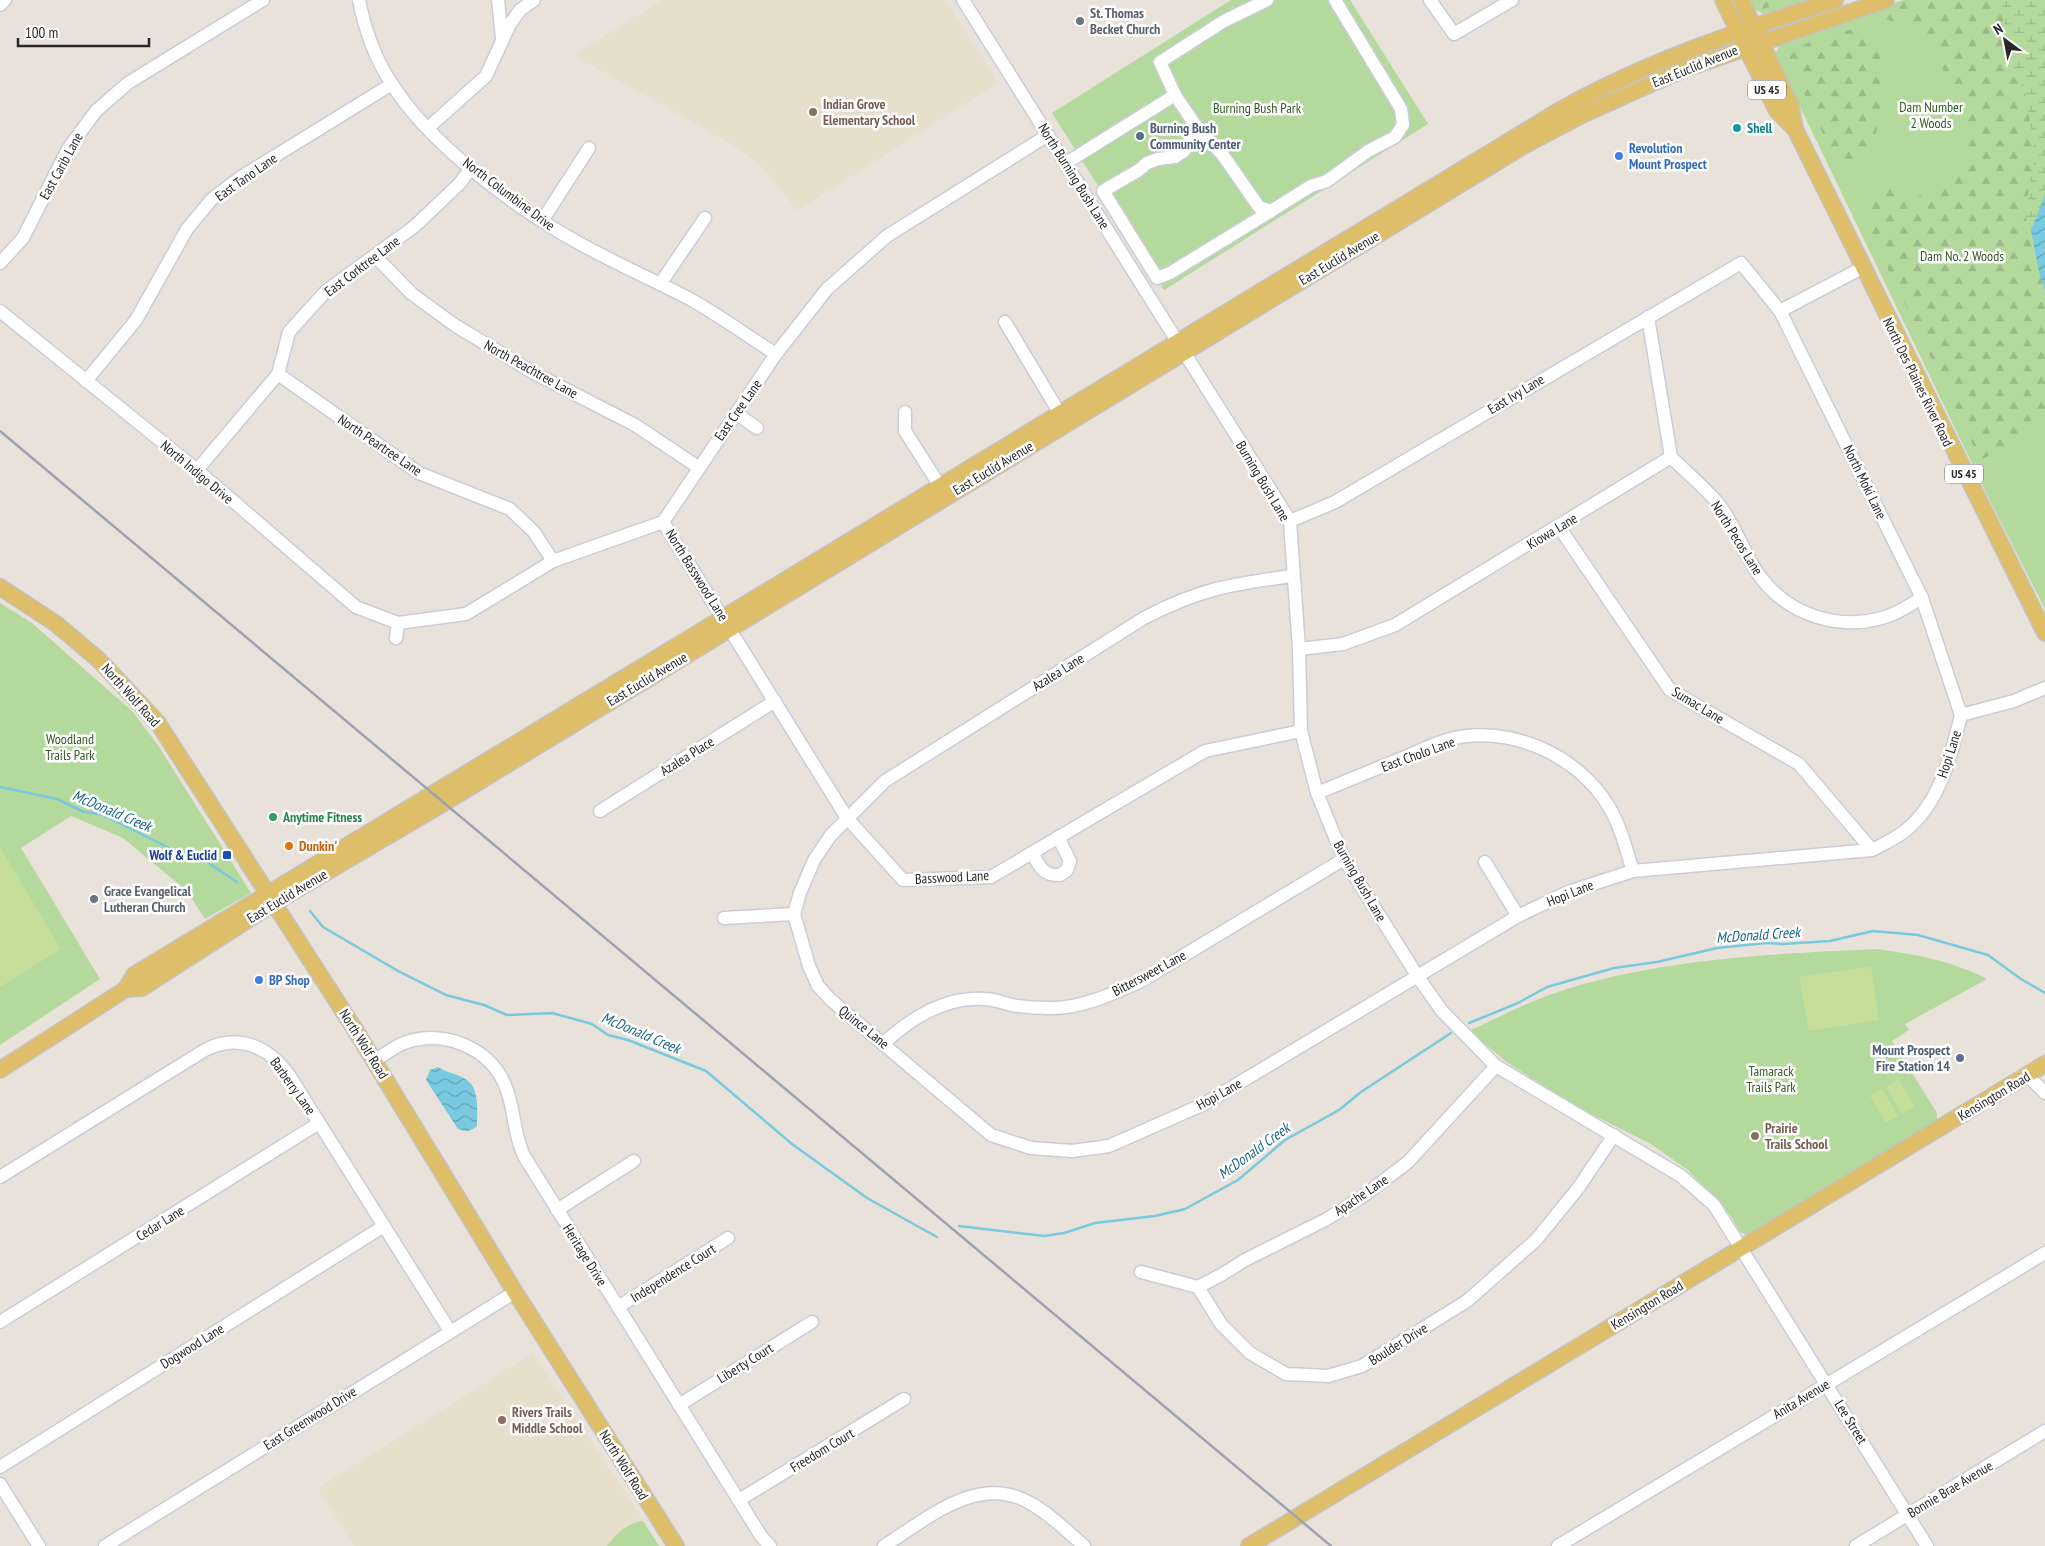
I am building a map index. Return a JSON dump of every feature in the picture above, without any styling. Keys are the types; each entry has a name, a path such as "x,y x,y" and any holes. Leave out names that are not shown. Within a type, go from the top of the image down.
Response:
{"main road":[{"name":"North Des Plaines River Road","path":"1723,0 1744,47 1777,111 1794,129 2045,633"},
{"name":"North Des Plaines River Road","path":"1741,0 1791,106 1794,129"},
{"name":"East Euclid Avenue","path":"1181,348 1575,102 1662,61 1738,31 1834,0"},
{"name":"East Euclid Avenue","path":"0,1070 126,989 142,988 271,898 444,803 727,623 1181,348 1525,145 1584,114 1682,70 1760,41 1886,0"},
{"name":"North Wolf Road","path":"0,587 55,623 99,660 148,710 158,723 374,1061 515,1292 676,1546"},
{"name":"Kensington Road","path":"1249,1546 2045,1064"}],"street":[{"path":"0,5 5,0"},
{"name":"East Carib Lane","path":"0,263 23,238 68,149 96,111 128,84 263,0"},
{"name":"North Columbine Drive","path":"359,0 368,36 392,84 428,128 471,168 542,221 596,252 692,301 776,354"},
{"path":"428,128 486,76 502,38 520,10 534,0"},
{"name":"North Burning Bush Lane","path":"963,0 1181,348"},
{"path":"1267,0 1224,20 1160,62 1175,95 1198,129 1222,154 1259,207 1271,211"},
{"path":"1198,129 1184,151 1175,157 1147,163 1140,170 1103,191 1157,278 1170,273 1311,186 1327,181 1368,151 1395,137 1403,125 1402,109 1336,0"},
{"path":"1430,0 1454,34 1512,0"},
{"path":"499,2 512,10 520,10"},
{"path":"499,2 502,38"},
{"name":"East Tano Lane","path":"86,382 136,320 187,228 212,199 241,177 392,84"},
{"path":"1066,163 1175,95"},
{"name":"East Cree Lane","path":"663,522 698,467 776,354 827,289 868,251 888,236 1048,135"},
{"path":"542,221 589,148"},
{"name":"East Corktree Lane","path":"197,470 278,374 289,332 326,291 375,256 434,209 471,168"},
{"path":"660,284 705,218"},
{"name":"North Peachtree Lane","path":"375,256 412,294 456,326 534,373 635,425 698,467"},
{"name":"North Moki Lane","path":"1741,263 1780,311 1922,598 1961,715"},
{"name":"East Ivy Lane","path":"1290,521 1335,502 1741,263"},
{"path":"1780,311 1862,268"},
{"name":"North Indigo Drive","path":"0,311 197,470 356,607 398,623"},
{"path":"1648,317 1671,457"},
{"path":"1005,322 1063,419"},
{"name":"Burning Bush Lane","path":"1181,348 1290,521 1292,576 1299,649 1301,731 1317,793 1344,859 1418,977 1442,1011 1496,1066 1681,1176 1714,1205 1742,1248"},
{"name":"North Peartree Lane","path":"278,374 419,473 510,509 534,532 553,561"},
{"path":"904,412 905,431 943,492"},
{"path":"736,413 757,428"},
{"name":"North Pecos Lane","path":"1671,457 1717,502 1734,528 1759,575 1785,602 1820,619 1855,623 1888,616 1922,598"},
{"name":"Kiowa Lane","path":"1299,649 1343,644 1395,625 1671,457"},
{"path":"396,638 398,623 466,614 553,561 663,522"},
{"name":"North Basswood Lane","path":"663,522 727,623"},
{"name":"Sumac Lane","path":"1559,526 1670,690 1799,764 1872,850"},
{"name":"Azalea Lane","path":"847,818 893,776 1144,618 1177,601 1205,590 1236,583 1292,576"},
{"name":"Basswood Lane","path":"727,623 847,818 903,880 991,877 1205,751 1301,731"},
{"name":"Hopi Lane","path":"1072,1151 1109,1146 1204,1104 1518,916 1568,892 1633,871 1872,850 1906,830 1931,801 1948,764 1961,715 2014,701 2045,688"},
{"name":"Azalea Place","path":"600,811 775,701"},
{"name":"East Cholo Lane","path":"1317,793 1448,740 1477,735 1508,737 1536,746 1565,761 1588,780 1608,805 1620,828 1633,871"},
{"path":"724,918 794,914 800,893 814,860 831,835 847,818"},
{"path":"1032,853 1043,872 1050,876 1060,875 1067,870 1070,861 1058,837"},
{"name":"Bittersweet Lane","path":"884,1043 907,1022 940,1006 962,1000 986,999 1013,1006 1051,1008 1110,995 1144,980 1344,859"},
{"path":"1485,862 1518,916"},
{"name":"Quince Lane","path":"794,914 802,947 818,986 831,1000 991,1135 1031,1148 1072,1151"},
{"name":"Heritage Drive","path":"374,1061 403,1044 422,1039 454,1041 482,1055 505,1084 519,1146 678,1405 761,1536 770,1546"},
{"name":"Barberry Lane","path":"0,1177 205,1050 215,1045 231,1042 257,1046 276,1058 450,1331"},
{"name":"Apache Lane","path":"1198,1287 1245,1260 1325,1220 1362,1197 1408,1162 1496,1066"},
{"path":"2027,1075 2045,1093"},
{"name":"Cedar Lane","path":"0,1322 319,1123"},
{"name":"Boulder Drive","path":"1198,1287 1221,1324 1250,1353 1286,1374 1328,1376 1362,1366 1467,1301 1536,1240 1579,1187 1614,1135"},
{"path":"557,1210 634,1161"},
{"name":"Dogwood Lane","path":"0,1467 384,1226"},
{"name":"Independence Court","path":"618,1307 728,1238"},
{"name":"Lee Street","path":"1742,1248 1927,1546"},
{"name":"Anita Avenue","path":"1558,1546 2045,1254"},
{"path":"1141,1272 1198,1287"},
{"name":"East Greenwood Drive","path":"105,1546 515,1292"},
{"name":"Liberty Court","path":"678,1405 812,1322"},
{"name":"Freedom Court","path":"739,1500 904,1399"},
{"name":"Bonnie Brae Avenue","path":"1856,1546 2045,1431"},
{"path":"0,1484 39,1546"},
{"path":"884,1546 956,1502 999,1486 1030,1503 1084,1546"}],"shaded area":[{"name":"Indian Grove Elementary School","path":"663,0 946,0 998,83 797,211 762,166 728,142 573,55"},
{"name":"Rivers Trails Middle School","path":"533,1353 644,1521 635,1522 611,1539 607,1546 354,1546 318,1488"}],"green space":[{"name":"Burning Bush Park","path":"1231,0 1350,0 1428,124 1164,290 1052,113"},
{"path":"1748,0 1818,0 1765,15 1754,9"},
{"path":"1748,0 1792,0 1756,11"},
{"name":"Dam No. 2 Woods","path":"1904,0 2045,0 2045,609 1991,503 1777,59 1776,52 1781,43"},
{"name":"Dam No. 2 Woods","path":"1904,0 2045,0 2045,195 2031,230 2040,277 2045,290 2045,423 2007,447 1982,459 1978,455 1866,224 1870,199 1872,194 1881,186 1887,183 1915,198 1967,168 1958,112 1946,76 1929,41 1919,25 1893,22 1883,18 1881,8"},
{"path":"2003,0 2045,0 2045,195 2031,230 2026,235 2027,200 2033,168 2033,139 2025,93 2007,53 2002,9"},
{"path":"1858,27 1880,39 1886,67 1884,98 1878,127 1868,156 1860,166 1844,172 1835,159 1788,59 1789,53 1794,47"},
{"name":"Woodland Trails Park","path":"0,603 32,623 133,712 159,747 251,893 205,919 186,890 123,838 71,816 21,848 100,979 0,1045"},
{"path":"0,847 61,949 0,987"},
{"name":"Tamarack Trails Park","path":"1876,949 1933,959 1960,967 1987,979 1905,1024 1909,1030 1892,1041 1937,1113 1937,1121 1748,1236 1740,1232 1730,1215 1688,1170 1651,1144 1575,1106 1508,1063 1469,1031 1549,995 1628,973 1711,960"},
{"path":"1871,966 1879,1020 1809,1031 1799,977"},
{"path":"1898,1079 1915,1106 1902,1114 1886,1087"},
{"path":"1882,1089 1898,1116 1886,1123 1870,1096"},
{"path":"643,1521 659,1546 607,1546 623,1529"}],"water":[{"path":"2045,195 2045,290 2040,277 2031,230"},
{"path":"438,1067 464,1078 471,1084 477,1102 477,1126 466,1131 458,1129 426,1080 430,1070"}],"waterway":[{"name":"McDonald Creek","path":"0,787 57,799 84,812 101,814 169,848 204,860 237,882"},
{"name":"McDonald Creek","path":"310,911 323,927 398,971 446,995 484,1005 507,1015 552,1013 592,1024 608,1035 628,1040 706,1071 792,1144 867,1198 937,1237"},
{"name":"McDonald Creek","path":"1469,1023 1518,1003 1547,987 1614,968 1657,962 1717,948 1766,943 1783,944 1830,941 1873,931 1918,935 1988,955 2021,979 2045,993"},
{"name":"McDonald Creek","path":"959,1226 1044,1236 1064,1233 1095,1223 1155,1216 1185,1209 1238,1180 1285,1140 1339,1110 1361,1092 1451,1033"}],"railway":[{"path":"0,431 1331,1546"}],"place":[{"name":"St. Thomas Becket Church","path":"1080,21"},
{"name":"Indian Grove Elementary School","path":"813,112"},
{"name":"Shell","path":"1737,128"},
{"name":"Burning Bush Community Center","path":"1140,136"},
{"name":"Revolution Mount Prospect","path":"1619,156"},
{"name":"Anytime Fitness","path":"273,817"},
{"name":"Dunkin'","path":"289,846"},
{"name":"Wolf & Euclid","path":"227,855"},
{"name":"Grace Evangelical Lutheran Church","path":"94,899"},
{"name":"BP Shop","path":"259,980"},
{"name":"Mount Prospect Fire Station 14","path":"1960,1058"},
{"name":"Prairie Trails School","path":"1755,1136"},
{"name":"Rivers Trails Middle School","path":"502,1420"}],"park label":[{"name":"Dam Number 2 Woods","path":"1931,116"}]}
